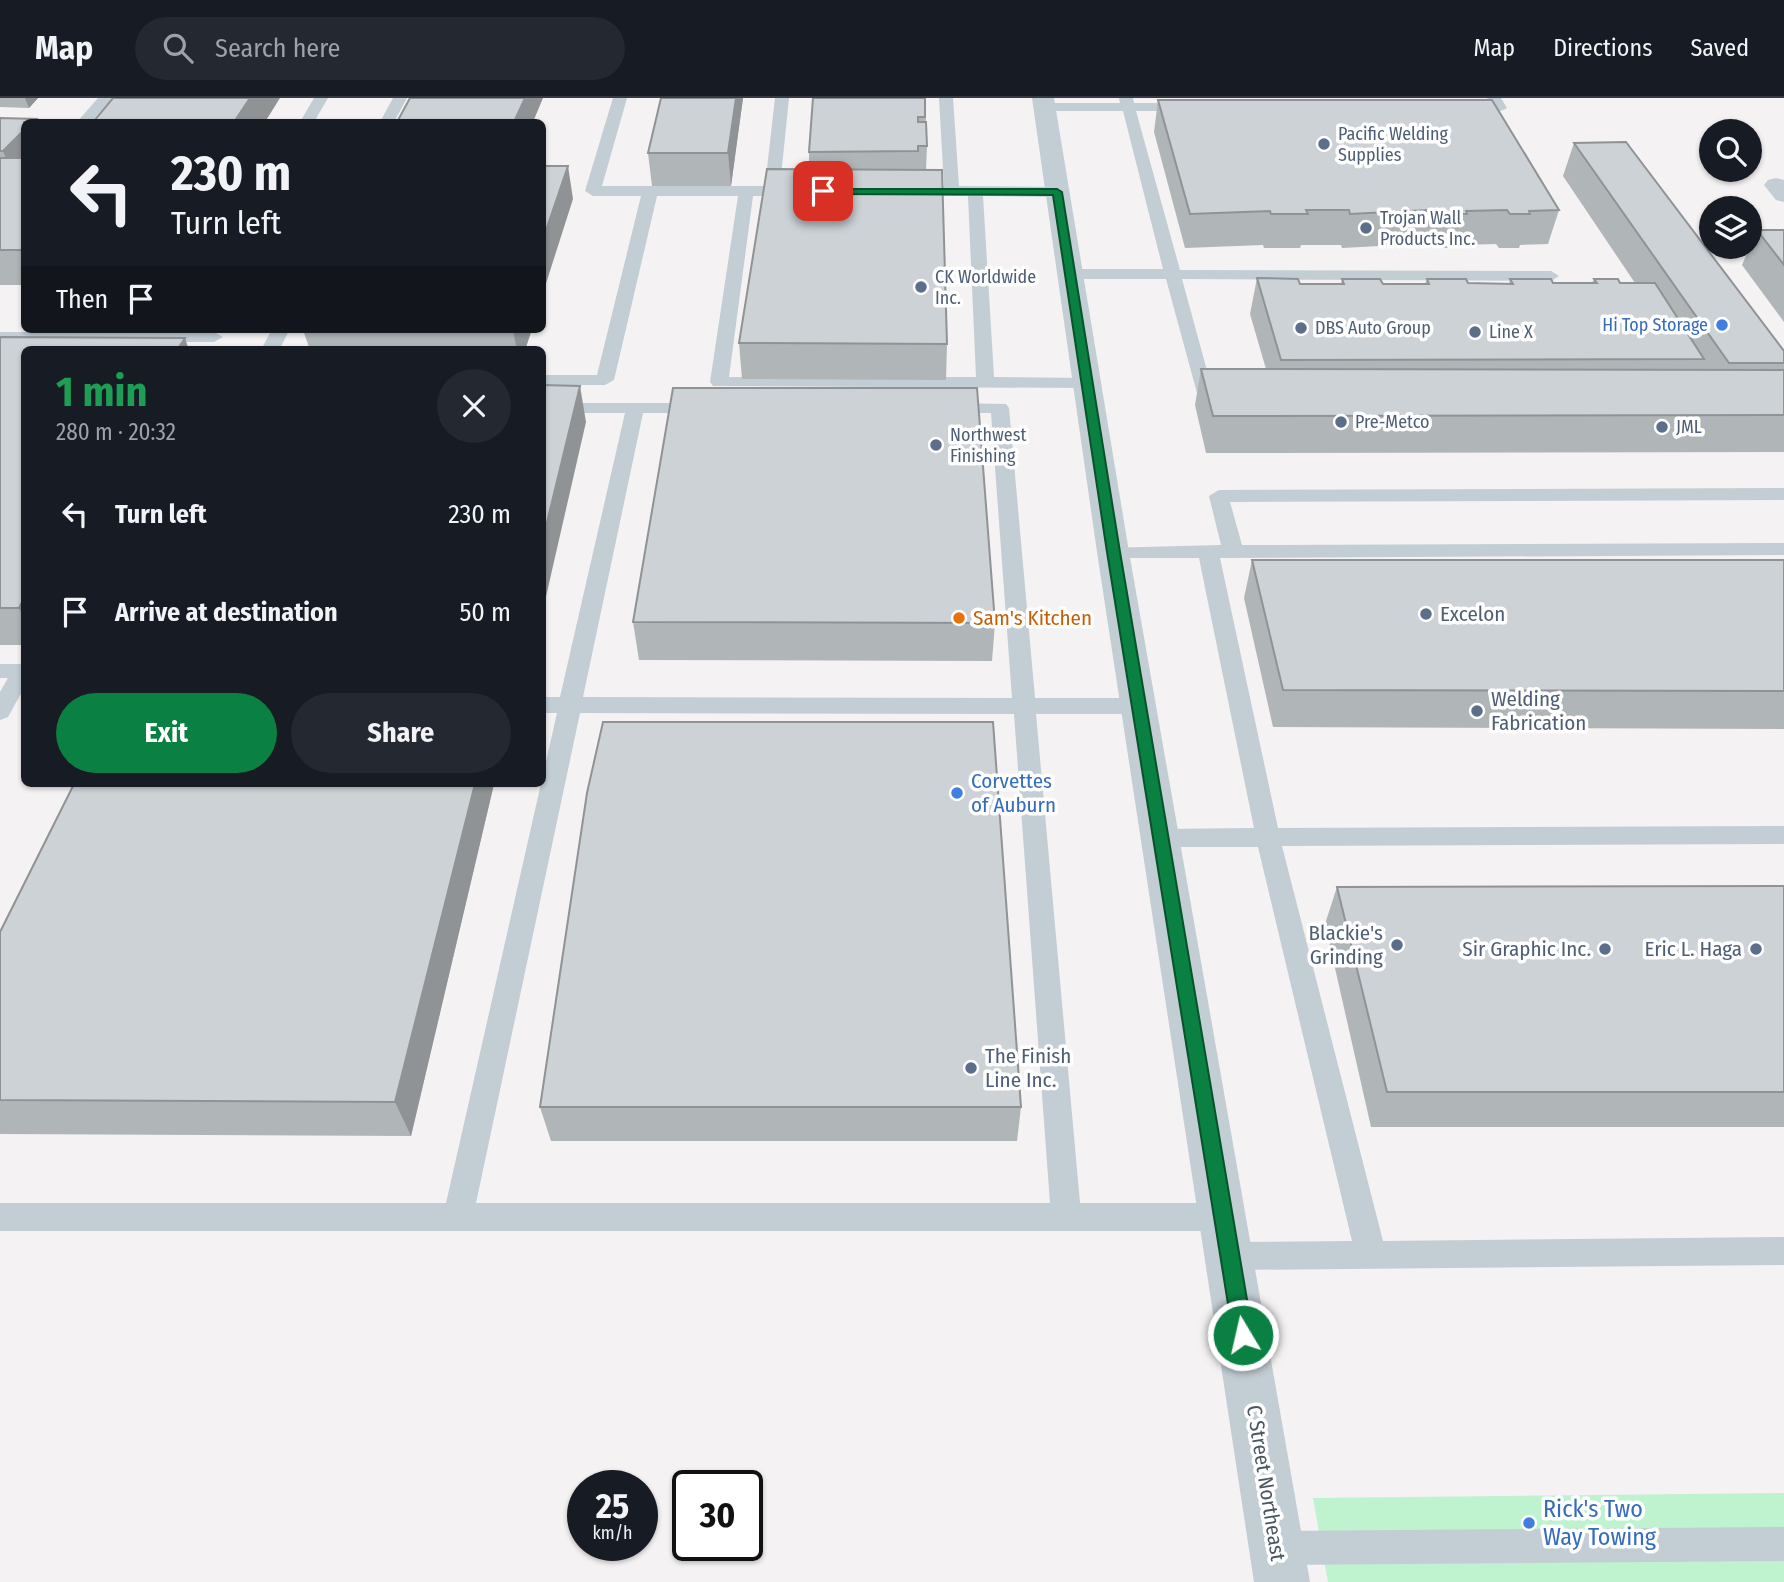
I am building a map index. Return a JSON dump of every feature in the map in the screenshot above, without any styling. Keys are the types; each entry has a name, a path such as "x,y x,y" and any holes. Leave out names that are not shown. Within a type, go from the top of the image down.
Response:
{"street":[{"name":"C Street Northeast","path":"1044,102 1113,552 1280,1565"}],"lane":[{"path":"87,119 106,98"},
{"path":"309,119 321,98"},
{"path":"389,119 400,98"},
{"path":"620,98 586,191 800,191"},
{"path":"772,191 782,98"},
{"path":"946,98 952,191"},
{"path":"1445,108 1500,108 1494,98"},
{"path":"1044,102 1127,102 1211,107"},
{"path":"1127,102 1203,389"},
{"path":"546,380 605,380 650,191"},
{"path":"746,191 719,382 1087,383"},
{"path":"896,191 1057,192"},
{"path":"975,192 985,383"},
{"path":"1070,274 1550,276"},
{"path":"0,337 214,337"},
{"path":"546,408 729,408"},
{"path":"458,1216 635,408"},
{"path":"932,408 1000,408 1066,1216"},
{"path":"1233,551 1219,496 1784,494"},
{"path":"1113,552 1784,549"},
{"path":"1208,551 1268,838 1371,1255"},
{"path":"0,671 21,671"},
{"path":"0,712 21,675"},
{"path":"546,705 1139,706"},
{"path":"1161,838 1784,835"},
{"path":"0,1216 1224,1216"},
{"path":"1230,1256 1784,1251"},
{"path":"1280,1565 1784,1544"}],"green space":[{"path":"1784,1493 1784,1582 1328,1582 1313,1498"}],"building":[{"path":"113,98 250,98 236,119 96,119"},
{"path":"410,98 525,98 515,119 399,119"},
{"path":"661,98 736,98 728,153 648,153"},
{"path":"813,98 925,98 925,117 918,117 918,122 926,122 927,146 918,146 918,151 809,152"},
{"path":"1158,100 1492,100 1559,210 1529,211 1530,214 1510,214 1507,210 1466,211 1467,214 1430,214 1428,210 1350,214 1349,210 1306,210 1308,214 1271,214 1270,211 1190,214"},
{"path":"0,118 36,119 21,119 21,133 0,151"},
{"path":"1626,142 1699,239 1699,259 1714,259 1784,351 1784,363 1729,363 1574,143"},
{"path":"0,158 21,158 21,250 0,250"},
{"path":"546,166 568,166 546,230"},
{"path":"767,169 942,170 947,344 739,343"},
{"path":"1762,230 1784,230 1784,265 1762,236"},
{"path":"1257,278 1298,279 1300,284 1344,284 1342,279 1380,279 1383,284 1429,284 1427,279 1466,279 1468,283 1513,284 1510,279 1597,283 1594,279 1618,279 1620,283 1655,283 1704,359 1281,360"},
{"path":"0,337 185,338 180,346 21,346 21,604 19,608 0,608"},
{"path":"1201,369 1784,370 1784,415 1213,416"},
{"path":"546,385 580,386 546,526"},
{"path":"673,388 977,388 995,623 633,622"},
{"path":"1252,560 1784,560 1784,691 1283,690"},
{"path":"603,722 993,722 1021,1107 540,1107 587,793"},
{"path":"72,787 474,787 395,1102 0,1100 0,932"},
{"path":"1784,886 1784,1092 1387,1092 1337,887"}],"place":[{"name":"Pacific Welding Supplies","path":"1324,144"},
{"name":"Trojan Wall Products Inc.","path":"1366,228"},
{"name":"CK Worldwide Inc.","path":"921,287"},
{"name":"Hi Top Storage","path":"1722,325"},
{"name":"DBS Auto Group","path":"1301,328"},
{"name":"Line X","path":"1475,332"},
{"name":"Pre-Metco","path":"1341,422"},
{"name":"JML","path":"1662,427"},
{"name":"Northwest Finishing","path":"936,445"},
{"name":"Excelon","path":"1426,614"},
{"name":"Sam's Kitchen","path":"959,618"},
{"name":"Welding Fabrication","path":"1477,711"},
{"name":"Corvettes of Auburn","path":"957,793"},
{"name":"Blackie's Grinding","path":"1397,945"},
{"name":"Sir Graphic Inc.","path":"1605,949"},
{"name":"Eric L. Haga","path":"1756,949"},
{"name":"The Finish Line Inc.","path":"971,1068"},
{"name":"Rick's Two Way Towing","path":"1529,1523"}],"route":[{"path":"823,191 1057,192 1113,552 1243,1335"}]}
